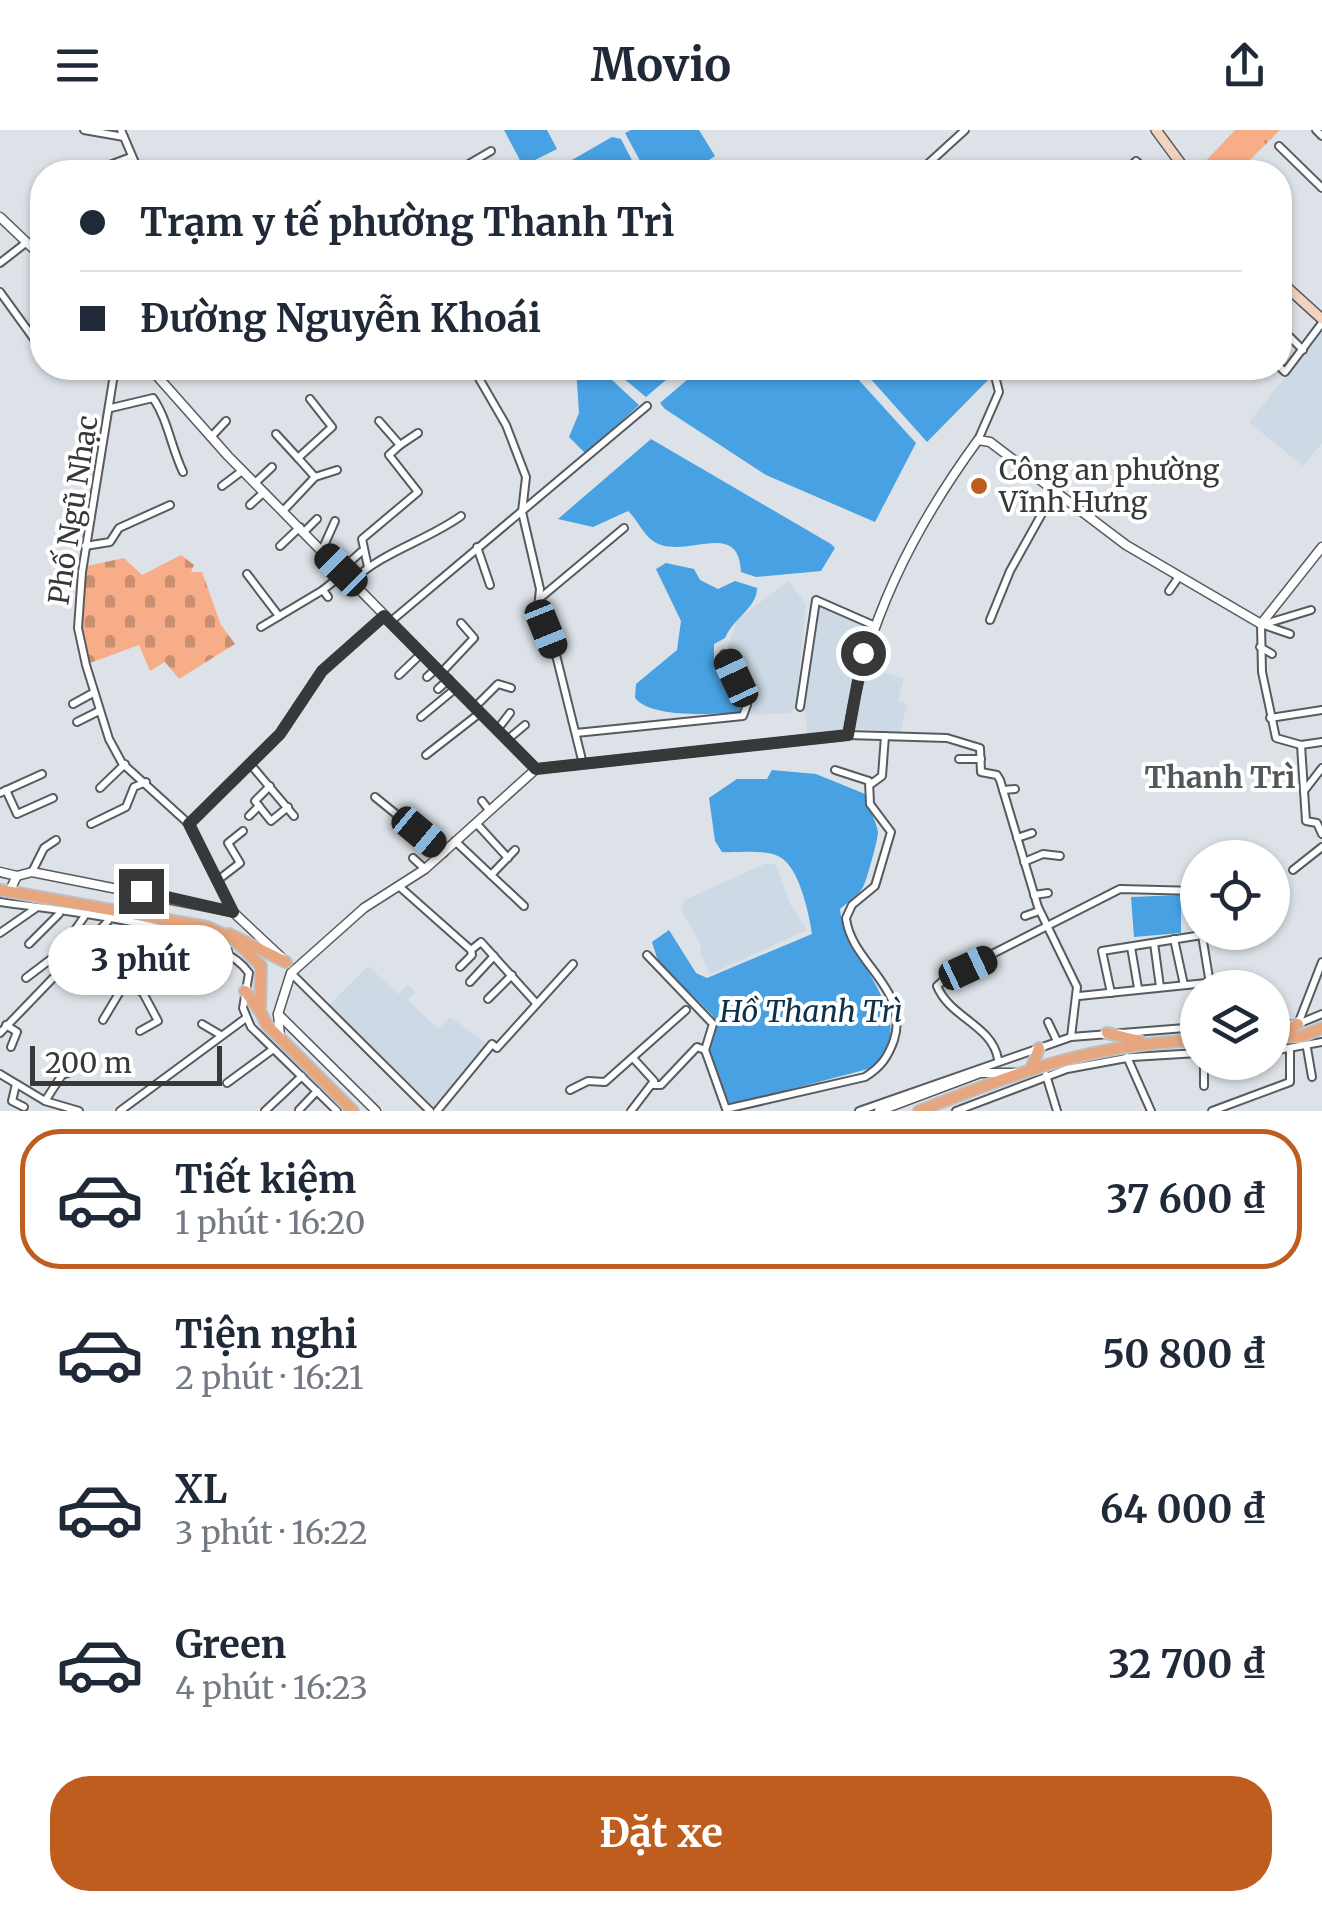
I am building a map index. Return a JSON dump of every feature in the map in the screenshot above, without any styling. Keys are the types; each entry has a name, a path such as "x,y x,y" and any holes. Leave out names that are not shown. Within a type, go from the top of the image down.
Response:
{"main road":[{"path":"1156,130 1178,160"},
{"path":"1292,292 1322,321"},
{"path":"5,890 240,935 288,967"},
{"path":"226,934 261,966 260,1011"},
{"path":"245,991 281,1040 354,1111"},
{"path":"1290,1028 1298,1024"},
{"path":"1290,1036 1322,1028"},
{"path":"1107,1033 1147,1042"},
{"path":"919,1111 1072,1054 1180,1041"},
{"path":"1032,1067 1039,1048"}],"street":[{"path":"84,130 122,133 133,160"},
{"path":"932,160 965,130"},
{"path":"1316,130 1322,136"},
{"path":"1279,146 1322,188"},
{"path":"475,160 492,150"},
{"path":"124,160 132,157"},
{"path":"0,218 28,242 0,263"},
{"path":"0,292 30,333"},
{"path":"1292,360 1322,321"},
{"path":"1292,339 1303,350"},
{"name":"Phố Ngũ Nhạc","path":"114,380 85,546 78,628 93,694 125,764 189,824 233,912"},
{"path":"161,380 242,471 536,769"},
{"path":"480,380 506,425 526,476 522,512 540,589 538,600 583,764"},
{"path":"848,735 873,625 908,552 978,440 999,392 996,380"},
{"path":"111,408 153,398 166,416 168,442 183,472"},
{"path":"298,458 332,426 310,399"},
{"path":"189,824 251,764 304,701 322,671 522,512 647,406"},
{"path":"379,421 400,445"},
{"path":"212,437 226,422"},
{"path":"368,567 361,552 362,539 418,492 389,455 418,433"},
{"path":"276,434 315,477"},
{"path":"978,440 990,442 1178,578 1262,624 1290,634"},
{"path":"254,483 272,467"},
{"path":"283,510 315,477 337,470"},
{"path":"222,486 242,471"},
{"path":"250,505 264,492"},
{"path":"990,620 1010,570 1054,492"},
{"path":"85,546 110,542 119,528 170,504"},
{"path":"352,581 408,543 431,538 461,516"},
{"path":"280,546 317,519"},
{"path":"322,550 335,521"},
{"path":"538,600 624,528"},
{"path":"477,547 490,585"},
{"path":"1322,547 1262,624 1260,637 1270,718 1278,740 1301,746 1322,742"},
{"path":"260,627 326,593 361,552"},
{"path":"247,574 278,616"},
{"path":"1168,592 1178,578"},
{"path":"800,707 816,600 873,625"},
{"path":"1262,624 1311,610"},
{"path":"438,689 442,673 474,638 460,622"},
{"path":"1260,647 1272,654"},
{"path":"399,675 422,653"},
{"path":"576,733 743,716 748,705 724,654"},
{"path":"427,677 442,673"},
{"path":"426,755 478,710 498,684 512,688"},
{"path":"421,717 456,688"},
{"path":"73,704 93,694"},
{"path":"1270,718 1322,710"},
{"path":"77,722 100,712"},
{"path":"496,731 510,714"},
{"path":"507,740 525,725"},
{"path":"281,1040 278,1014 288,967 364,908 401,888 425,869 536,769 848,735 946,738 980,748 981,772 997,775 1039,911 1071,971 1079,996 1071,1037"},
{"path":"871,784 882,776 884,736"},
{"path":"1301,746 1306,821 1317,823 1322,834"},
{"path":"959,758 981,759"},
{"path":"100,788 125,764"},
{"path":"251,764 294,816"},
{"path":"1303,792 1322,768"},
{"path":"835,770 871,784"},
{"path":"42,774 3,791 16,814 53,798"},
{"path":"91,824 126,807 134,787 146,782"},
{"path":"646,955 713,1024 705,1050 722,1106 731,1110 865,1076 883,1064 896,1034 894,1008 846,924 852,904 874,886 891,832 870,804 871,784"},
{"path":"270,786 255,800 271,821 288,808"},
{"path":"1003,790 1015,789"},
{"path":"375,797 444,852"},
{"path":"482,801 489,810"},
{"path":"249,816 259,806"},
{"path":"476,823 508,858"},
{"path":"218,880 240,862 228,844 243,831"},
{"path":"1017,838 1032,833"},
{"path":"32,872 36,858 56,840"},
{"path":"456,841 524,906"},
{"path":"1293,870 1322,848"},
{"path":"491,875 515,850"},
{"path":"1024,862 1043,854 1060,856"},
{"path":"413,858 425,869"},
{"path":"0,872 17,876 32,872 233,912 434,1111 492,1044 498,1048 573,964"},
{"path":"5,890 17,876"},
{"path":"401,888 471,950 472,955 460,968"},
{"path":"998,1059 990,1037 952,1010 937,986 946,977 1047,930 1120,889 1180,891"},
{"path":"1034,895 1048,893"},
{"path":"0,902 158,928 205,940 228,952 249,972 246,1018 272,1050 337,1111"},
{"path":"0,933 37,908"},
{"path":"1025,916 1039,911"},
{"path":"29,944 60,914"},
{"path":"26,978 59,953 84,917"},
{"path":"0,1033 108,920"},
{"path":"103,1020 158,928"},
{"path":"1111,993 1102,952 1202,935 1208,970"},
{"path":"1174,939 1181,970"},
{"path":"471,950 481,942 536,1003"},
{"path":"1154,943 1160,987"},
{"path":"1131,946 1138,988"},
{"path":"198,986 228,952"},
{"path":"470,982 494,956"},
{"path":"1298,1024 1322,962"},
{"path":"488,999 512,974"},
{"path":"127,983 144,993 158,1020 140,1031"},
{"path":"1079,996 1180,985"},
{"path":"570,1090 588,1081 605,1082 686,1010"},
{"path":"278,1014 376,1111"},
{"path":"1290,1024 1322,1014"},
{"path":"121,1111 246,1018"},
{"path":"1048,1022 1056,1042"},
{"path":"6,1024 18,1032 10,1047"},
{"path":"202,1024 220,1034"},
{"path":"879,1111 998,1059 1071,1037 1180,1028"},
{"path":"1290,1050 1322,1042"},
{"path":"653,1085 661,1085 697,1046 705,1050"},
{"path":"1306,1048 1312,1077"},
{"path":"227,1083 272,1050"},
{"path":"956,1111 1046,1075 1127,1058 1180,1054"},
{"path":"631,1111 653,1085 652,1077 633,1058"},
{"path":"1127,1058 1151,1111"},
{"path":"45,1101 62,1075 73,1071"},
{"path":"860,1111 978,1071 1017,1073"},
{"path":"0,1074 45,1101 78,1111"},
{"path":"1046,1075 1056,1111"},
{"path":"265,1111 302,1076"},
{"path":"1204,1080 1204,1086"},
{"path":"1212,1111 1290,1080"},
{"path":"16,1084 12,1101 24,1107"},
{"path":"299,1110 317,1091"}],"shaded area":[{"path":"1322,332 1322,443 1303,466 1249,422 1283,380 1292,380 1292,369"},
{"path":"788,581 806,604 796,706 790,713 746,715 724,657 737,620"},
{"path":"819,604 869,626 844,731 807,734 806,713 802,712"},
{"path":"864,667 904,678 898,701 907,704 900,734 854,728"},
{"path":"767,863 776,865 791,906 807,930 710,974 700,952 701,945 681,910 685,900"},
{"path":"368,966 398,994 408,985 415,992 408,1000 438,1029 450,1017 488,1045 434,1110 329,1005"}],"green space":[{"path":"1235,130 1280,130 1250,160 1207,160"},
{"path":"181,555 194,565 191,572 202,572 221,625 235,644 179,679 165,662 150,671 139,645 90,663 82,630 87,566 124,558 142,575"}],"water":[{"path":"504,130 547,130 557,149 535,160 520,160"},
{"path":"699,130 715,156 709,160 640,160 625,133"},
{"path":"612,137 621,139 632,160 572,160"},
{"path":"577,380 612,380 639,405 586,454 569,437 579,413"},
{"path":"625,380 666,380 646,397"},
{"path":"687,380 859,380 916,443 875,522 766,475 660,403"},
{"path":"872,380 988,380 927,442"},
{"path":"651,439 831,544 835,548 821,571 756,577 741,572 738,555 731,546 665,546 649,538 628,511 593,527 558,519"},
{"path":"666,563 694,569 700,580 718,589 735,581 757,588 749,607 725,638 714,644 714,663 720,674 725,674 742,712 669,712 643,705 635,698 636,684 677,650 681,621 656,569"},
{"name":"Hồ Thanh Trì","path":"772,770 816,774 865,794 877,827 876,843 863,887 840,909 854,948 879,990 891,1032 885,1052 868,1069 730,1105 709,1053 717,1025 713,1016 658,961 652,942 669,930 696,973 707,978 812,934 802,890 785,861 765,853 722,852 715,841 709,798 737,779 767,779"},
{"path":"1180,895 1180,933 1134,937 1131,897"}],"place":[{"name":"Công an phường Vĩnh Hưng","path":"979,486"}],"district":[{"name":"Thanh Trì","path":"1220,778"}],"route":[{"path":"141,891 233,912 189,824 280,734 322,671 384,616 536,769 848,735 863,653"}]}
